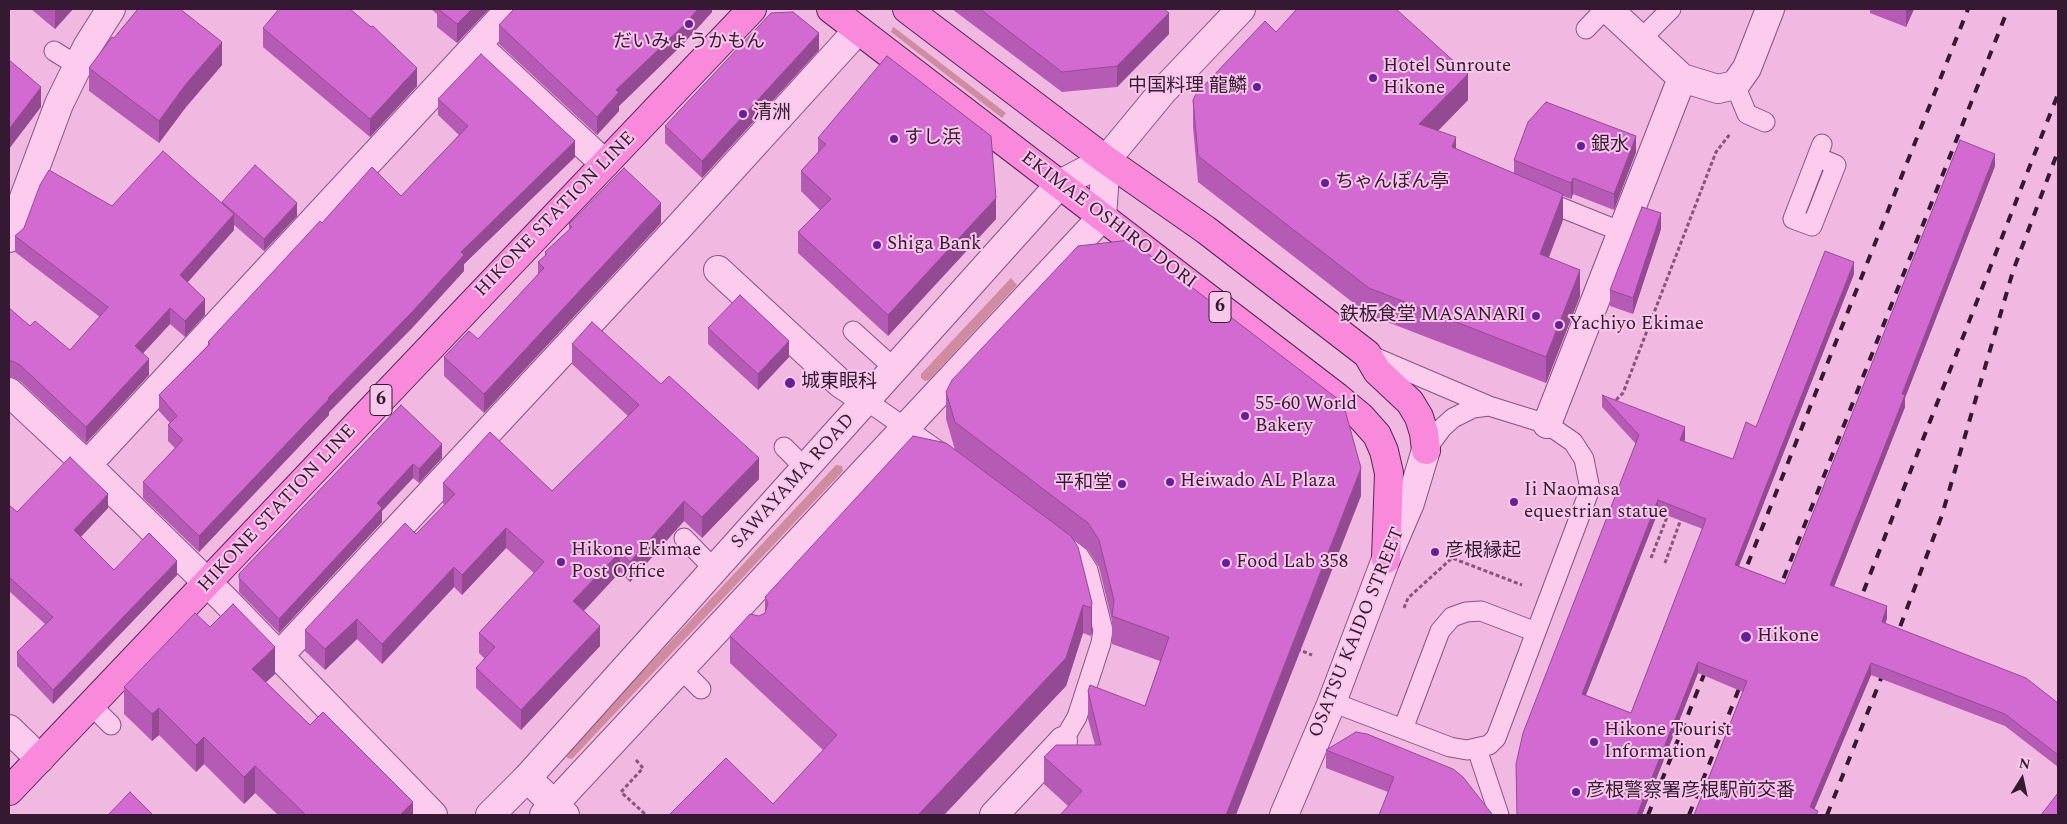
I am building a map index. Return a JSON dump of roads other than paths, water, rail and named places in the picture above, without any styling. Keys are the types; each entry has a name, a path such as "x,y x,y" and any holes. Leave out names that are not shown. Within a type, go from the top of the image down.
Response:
{"main road":[{"name":"HIKONE STATION LINE","path":"9,791 752,9"},
{"name":"EKIMAE OSHIRO DORI","path":"831,9 1361,417 1377,436 1384,452 1389,473 1386,559"},
{"path":"907,9 1106,160 1206,230 1367,354 1377,371 1410,402 1419,417 1424,433 1426,450"}],"street":[{"path":"9,238 53,139 59,104 110,9"},
{"path":"86,465 368,153 477,45 510,9"},
{"name":"SAWAYAMA ROAD","path":"490,815 527,778 1060,184 1106,160 1163,91 1241,9"},
{"path":"1622,17 1682,78 1718,89 1735,84 1747,68 1770,9"},
{"path":"279,656 677,229 858,30"},
{"path":"477,45 605,164"},
{"path":"1547,424 1622,232 1661,118 1682,78"},
{"path":"527,778 555,812 681,669 741,617 906,428 1102,217 1106,160"},
{"path":"715,273 840,383 867,400"},
{"path":"17,405 86,465 208,583 279,656 381,750 433,815"},
{"name":"OSATSU KAIDO STREET","path":"1284,815 1332,702 1386,559 1410,503 1426,450"},
{"path":"9,729 40,759"},
{"path":"994,815 1063,741"}],"lane":[{"path":"1586,29 1622,17 1671,9"},
{"path":"54,51 78,66"},
{"path":"1735,84 1747,114 1765,122"},
{"path":"1522,192 1622,232"},
{"path":"853,331 895,369"},
{"path":"1332,702 1450,747 1467,750 1489,745 1496,738 1590,489 1584,459 1573,442 1547,424 1490,406 1367,354"},
{"path":"867,400 952,462"},
{"path":"1426,450 1442,428 1454,418 1473,408 1490,406"},
{"path":"784,447 805,468"},
{"path":"1047,533 1079,556 1088,570 1103,630 1101,643 1077,717 1063,741"},
{"path":"684,538 714,569"},
{"path":"1403,729 1440,631 1452,617 1466,612 1481,611 1536,632"},
{"path":"681,669 701,689"},
{"path":"91,705 111,726"},
{"path":"1477,749 1499,815"}],"railway":[{"path":"1741,581 1968,9"},
{"path":"1777,595 2008,9"},
{"path":"1857,608 2058,94"},
{"path":"1894,643 1942,515 2013,271 2058,151"},
{"path":"1648,815 1709,662"},
{"path":"1827,815 1886,666"},
{"path":"1689,815 1744,676"}],"place":[{"name":"だいみょうかもん","path":"689,24"},
{"name":"Hotel Sunroute Hikone","path":"1373,78"},
{"name":"中国料理 龍鱗","path":"1257,87"},
{"name":"清洲","path":"743,114"},
{"name":"すし浜","path":"894,139"},
{"name":"銀水","path":"1581,146"},
{"name":"ちゃんぽん亭","path":"1325,183"},
{"name":"Shiga Bank","path":"877,245"},
{"name":"鉄板食堂 MASANARI","path":"1536,316"},
{"name":"Yachiyo Ekimae","path":"1559,325"},
{"name":"城東眼科","path":"790,383"},
{"name":"55-60 World Bakery","path":"1245,416"},
{"name":"Heiwado AL Plaza","path":"1170,482"},
{"name":"平和堂","path":"1122,484"},
{"name":"Ii Naomasa equestrian statue","path":"1514,502"},
{"name":"彦根縁起","path":"1435,552"},
{"name":"Hikone Ekimae Post Office","path":"561,562"},
{"name":"Food Lab 358","path":"1226,563"},
{"name":"Hikone","path":"1746,637"},
{"name":"Hikone Tourist Information","path":"1594,742"},
{"name":"彦根警察署彦根駅前交番","path":"1576,792"}]}
